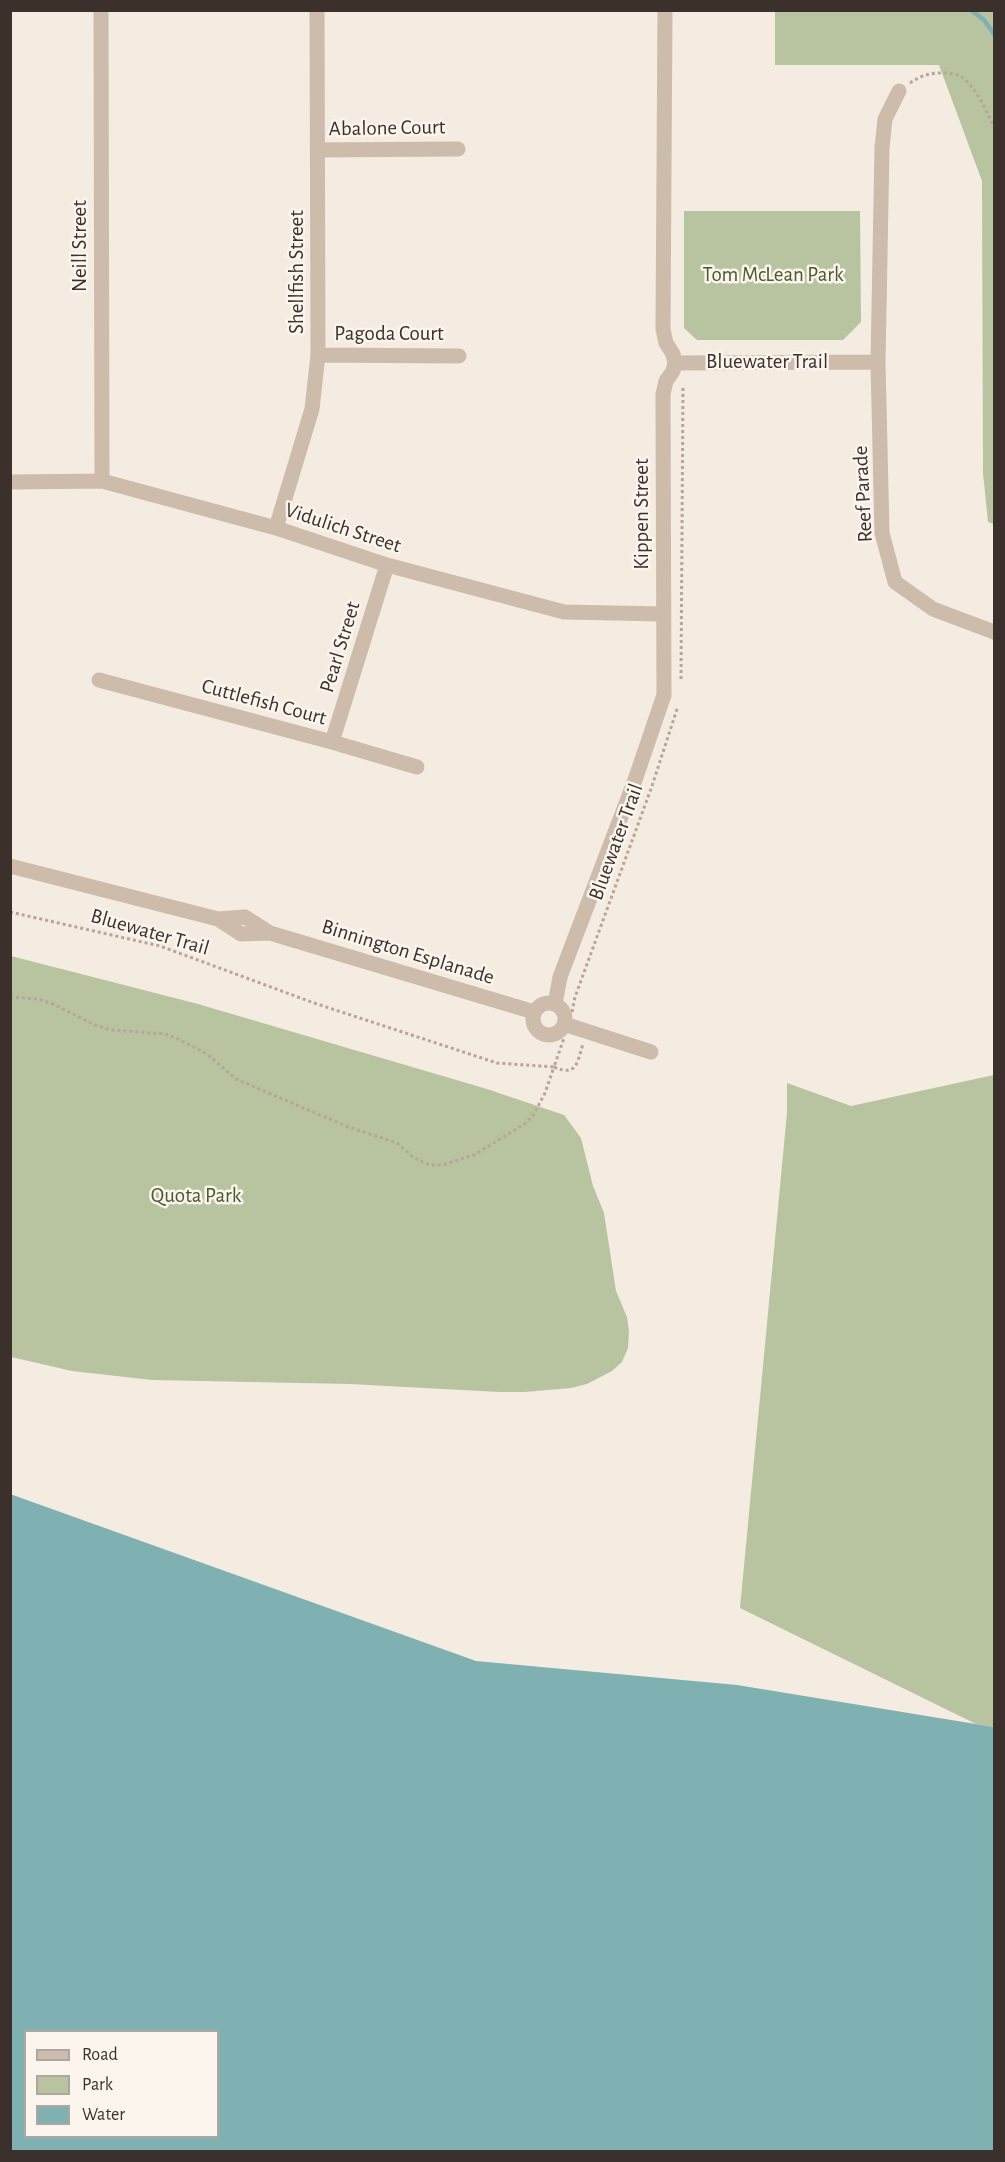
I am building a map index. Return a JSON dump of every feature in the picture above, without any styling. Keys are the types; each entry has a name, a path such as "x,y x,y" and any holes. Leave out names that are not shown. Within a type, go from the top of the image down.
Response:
{"street":[{"name":"Neill Street","path":"101,10 102,481"},
{"name":"Shellfish Street","path":"276,528 312,409 318,355 317,10"},
{"path":"665,10 663,329 666,343 673,354 675,363 879,362"},
{"name":"Reef Parade","path":"899,91 885,119 882,148 879,362 882,533 895,582 933,609 994,632"},
{"name":"Abalone Court","path":"318,150 458,148"},
{"name":"Pagoda Court","path":"318,355 459,356"},
{"name":"Kippen Street","path":"555,1004 560,977 631,791 664,695 663,394 666,381 675,363"},
{"name":"Vidulich Street","path":"10,482 102,481 276,528 387,565 564,612 663,614"},
{"name":"Pearl Street","path":"332,741 387,565"},
{"name":"Cuttlefish Court","path":"99,680 332,741 417,767"},
{"name":"Binnington Esplanade","path":"10,866 218,919 241,934 270,933 534,1012"},
{"path":"543,1004 555,1004 564,1014 566,1024 558,1033 543,1034 535,1027 534,1012 543,1004"},
{"path":"566,1024 651,1052"}],"path":[{"path":"899,91 915,79 930,73 949,73 961,76 984,105 994,128"},
{"name":"Bluewater Trail","path":"680,688 683,384"},
{"name":"Bluewater Trail","path":"554,1067 575,997 673,724 679,697"},
{"name":"Bluewater Trail","path":"10,912 160,946 314,1003 497,1063 554,1067 567,1072 576,1066 588,1031"},
{"path":"10,997 38,999 111,1030 165,1034 176,1038 207,1054 236,1079 346,1126 397,1143 413,1157 429,1165 442,1165 474,1155 526,1123 534,1114 545,1093 554,1067"}],"green space":[{"path":"775,11 994,11 994,524 988,522 983,473 982,181 939,65 775,65"},
{"name":"Tom McLean Park","path":"684,211 860,211 861,322 843,340 697,340 684,328"},
{"name":"Quota Park","path":"11,956 198,1004 487,1089 564,1115 581,1138 593,1186 604,1213 616,1291 627,1317 629,1332 628,1348 622,1362 612,1371 587,1384 571,1388 499,1392 350,1384 152,1380 72,1371 11,1357"},
{"path":"994,1075 994,1727 976,1724 740,1608 787,1113 787,1083 851,1106"}],"water":[{"path":"10,1494 476,1661 737,1685 994,1727 994,2151 11,2151"}],"waterway":[{"path":"971,10 984,20 994,34"}]}
